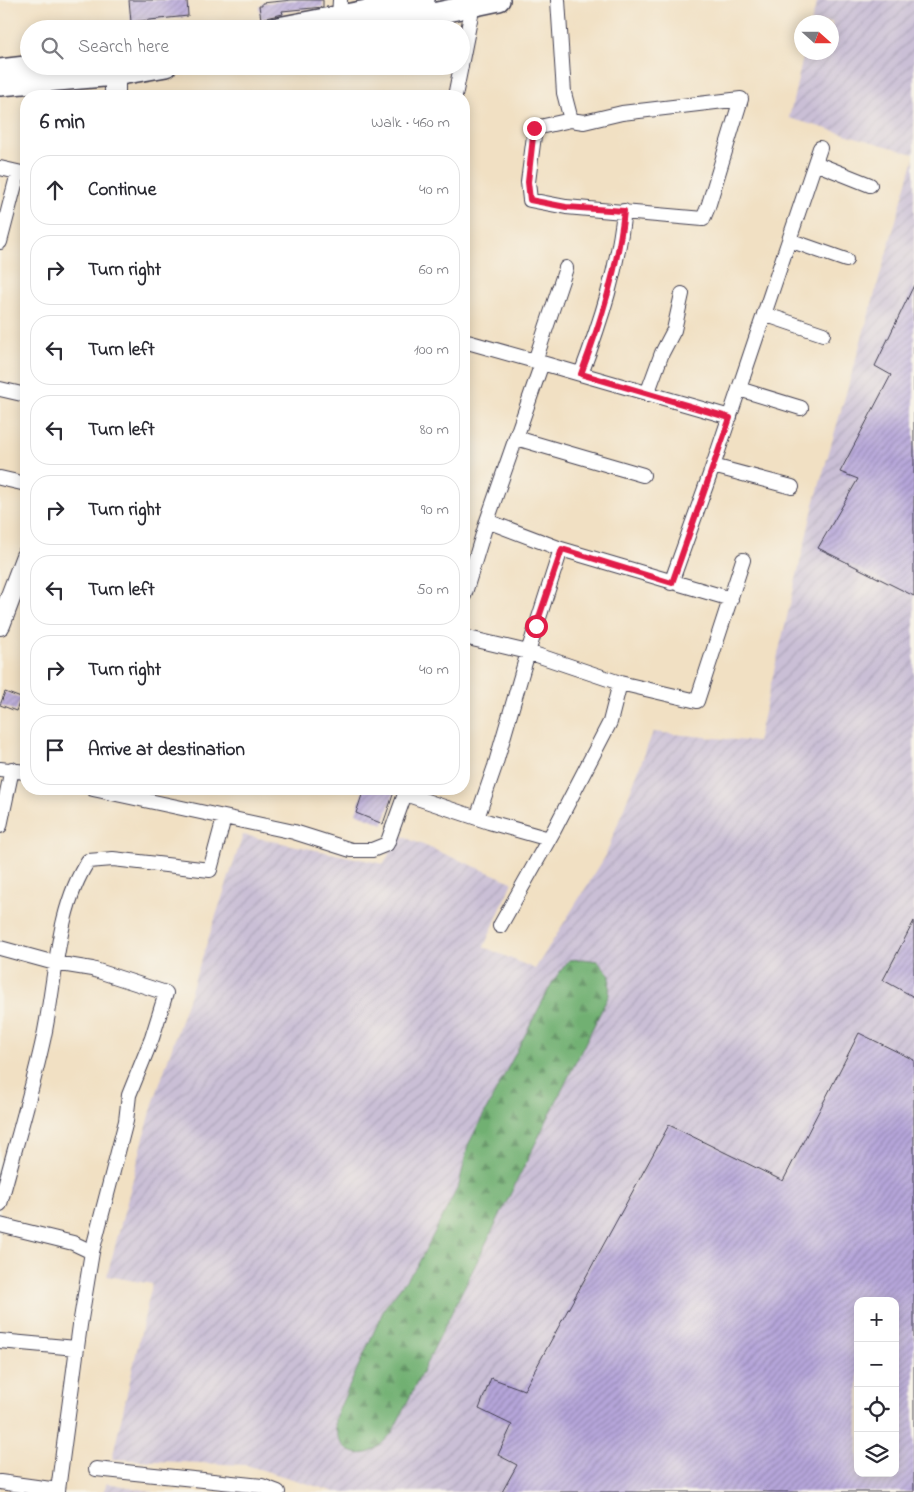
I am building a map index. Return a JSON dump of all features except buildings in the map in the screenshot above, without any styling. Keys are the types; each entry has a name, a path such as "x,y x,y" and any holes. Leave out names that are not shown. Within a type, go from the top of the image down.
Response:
{"main road":[{"path":"301,20 339,8 424,0"},
{"path":"400,20 473,3 499,0"},
{"path":"0,70 20,68"},
{"path":"0,85 77,75"}],"street":[{"path":"558,0 564,93 571,120"},
{"path":"470,20 473,3"},
{"path":"115,75 116,90"},
{"path":"456,90 459,75"},
{"path":"741,99 703,219 566,207 530,200 528,182 534,128 571,120 584,122 622,113 741,99"},
{"path":"672,583 730,418 820,148"},
{"path":"815,164 870,185"},
{"path":"0,168 20,173"},
{"path":"0,242 20,180"},
{"path":"581,374 605,305 619,256 624,211"},
{"path":"789,240 846,260"},
{"path":"470,576 516,438 566,268"},
{"path":"647,394 662,353 674,330 682,294"},
{"path":"764,314 824,334"},
{"path":"470,347 539,362 730,418"},
{"path":"0,389 20,394"},
{"path":"739,389 801,408"},
{"path":"516,438 643,475"},
{"path":"713,466 792,487"},
{"path":"0,478 20,483"},
{"path":"487,521 562,549 731,599"},
{"path":"477,818 562,549"},
{"path":"470,638 528,652 620,683 697,702 743,560"},
{"path":"0,624 20,572"},
{"path":"500,926 610,722 620,683"},
{"path":"0,826 13,770"},
{"path":"120,795 294,832 351,850 372,850 387,844 405,795"},
{"path":"417,795 477,818 548,839"},
{"path":"0,1204 43,1043 55,963 76,879 88,861 113,859 210,870 224,818"},
{"path":"0,948 55,963 92,969 166,993 152,1038 129,1095 126,1121 92,1252 76,1348 58,1490 0,1482"},
{"path":"0,1225 73,1243 92,1252"},
{"path":"0,1341 76,1348"},
{"path":"96,1469 262,1486 278,1492"}],"shaded area":[{"path":"818,0 914,0 914,154 789,118 802,60 839,60 839,15 813,15"},
{"path":"914,158 914,1492 335,1492 246,1465 112,1459 152,1284 107,1276 153,1104 243,835 384,864 399,835 512,882 484,947 535,969 605,857 653,732 757,742 814,504"},
{"path":"107,1483 155,1492 103,1492"}],"green space":[{"path":"569,960 598,961 610,975 609,995 392,1433 371,1452 359,1454 353,1452 342,1444 336,1432 335,1418 385,1307 417,1266 459,1185 468,1145 553,981"}],"route":[{"path":"534,128 528,182 530,200 566,207 624,211 619,256 590,352 581,374 730,418 672,583 562,549 536,626"}]}
